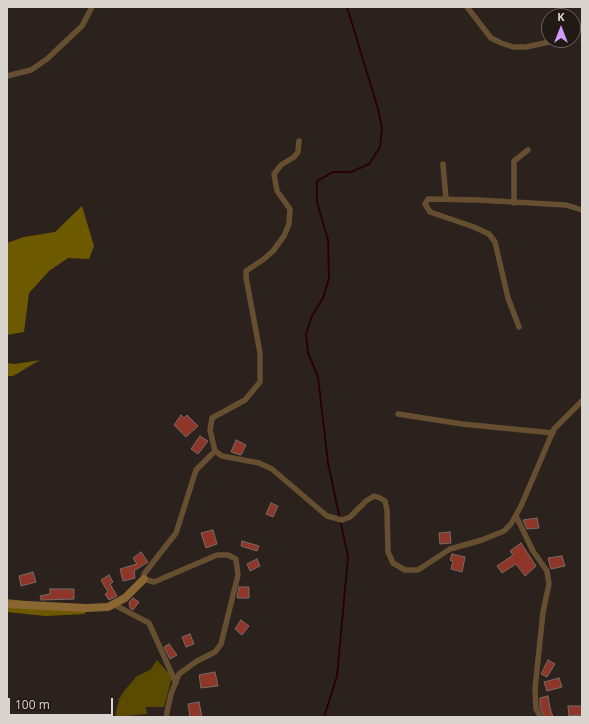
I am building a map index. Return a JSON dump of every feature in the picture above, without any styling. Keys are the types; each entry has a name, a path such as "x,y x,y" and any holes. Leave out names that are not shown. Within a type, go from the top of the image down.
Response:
{"street":[{"path":"7,76 31,70 48,59 82,26 92,7"},
{"path":"467,7 491,38 501,43 513,47 526,47 541,44"},
{"path":"299,140 298,152 294,157 281,165 274,174 277,191 290,209 289,224 284,236 273,251 246,271 260,353 260,382 245,400 212,418 210,430 215,451 222,456 259,463 272,469 327,516 342,520 350,517 366,501 374,496 380,498 385,501 387,510 388,552 393,563 405,570 418,570 450,549 482,540 504,531 511,524 516,516 554,429 582,401"},
{"path":"514,203 514,161 528,150"},
{"path":"443,164 446,199"},
{"path":"519,327 508,298 495,242 489,234 474,227 436,215 427,209 425,204 428,199 446,199 566,205 582,210"},
{"path":"398,414 462,424 552,433"},
{"path":"7,604 86,608 108,607 125,598 144,579 144,574 176,533 196,470 215,451"},
{"path":"516,516 532,551 547,571 549,584 543,612 535,689 536,709 541,717"},
{"path":"144,579 154,582 217,555 228,555 236,560 238,575 221,644 215,652 197,661 179,674 166,717"},
{"path":"113,604 149,623 176,683"}],"shaded area":[{"path":"82,206 94,246 89,259 68,258 49,271 29,293 24,332 7,335 7,243 24,237 55,232"},
{"path":"40,360 13,376 7,376 7,363 15,364"},
{"path":"7,599 86,608 85,614 45,616 7,612"},
{"path":"157,660 172,677 164,707 146,707 147,714 115,717 119,699 124,691 137,676 150,670"}],"building":[{"path":"181,415 184,418 187,415 198,426 186,437 174,425"},
{"path":"200,436 208,441 198,454 191,449"},
{"path":"236,440 246,445 241,455 231,452"},
{"path":"271,503 278,506 273,517 266,514"},
{"path":"537,518 539,528 527,529 523,520"},
{"path":"213,530 217,544 206,548 201,533"},
{"path":"450,532 451,543 440,544 439,533"},
{"path":"242,541 259,546 257,551 241,546"},
{"path":"521,543 536,566 525,576 516,564 502,573 497,566 513,555 510,551"},
{"path":"141,552 148,562 134,571 135,578 123,581 120,569 137,564 133,558"},
{"path":"452,554 465,557 462,572 451,569 453,561 450,560"},
{"path":"562,556 565,566 551,569 548,558"},
{"path":"257,559 260,566 250,571 247,564"},
{"path":"33,572 36,582 21,586 19,576"},
{"path":"109,575 113,582 110,584 117,596 109,600 105,594 108,592 101,580"},
{"path":"239,587 249,587 249,598 237,598"},
{"path":"50,589 74,589 74,599 41,600 40,596 50,594"},
{"path":"133,598 139,602 133,610 130,608 129,602"},
{"path":"241,620 249,626 242,635 235,629"},
{"path":"190,634 194,644 186,647 182,637"},
{"path":"169,644 177,655 170,659 164,647"},
{"path":"548,660 555,664 547,677 541,674"},
{"path":"215,672 218,686 201,688 199,675"},
{"path":"559,678 562,687 547,691 544,682"},
{"path":"548,696 553,717 545,717 540,708 540,698"},
{"path":"199,702 202,717 190,717 188,704"},
{"path":"568,706 582,706 582,715 569,716"}],"waterway":[{"path":"324,717 337,676 348,557 328,463 318,377 308,353 306,334 312,316 323,298 329,278 328,240 317,202 317,181 333,172 351,172 369,164 380,147 382,128 378,109 347,7"}]}
